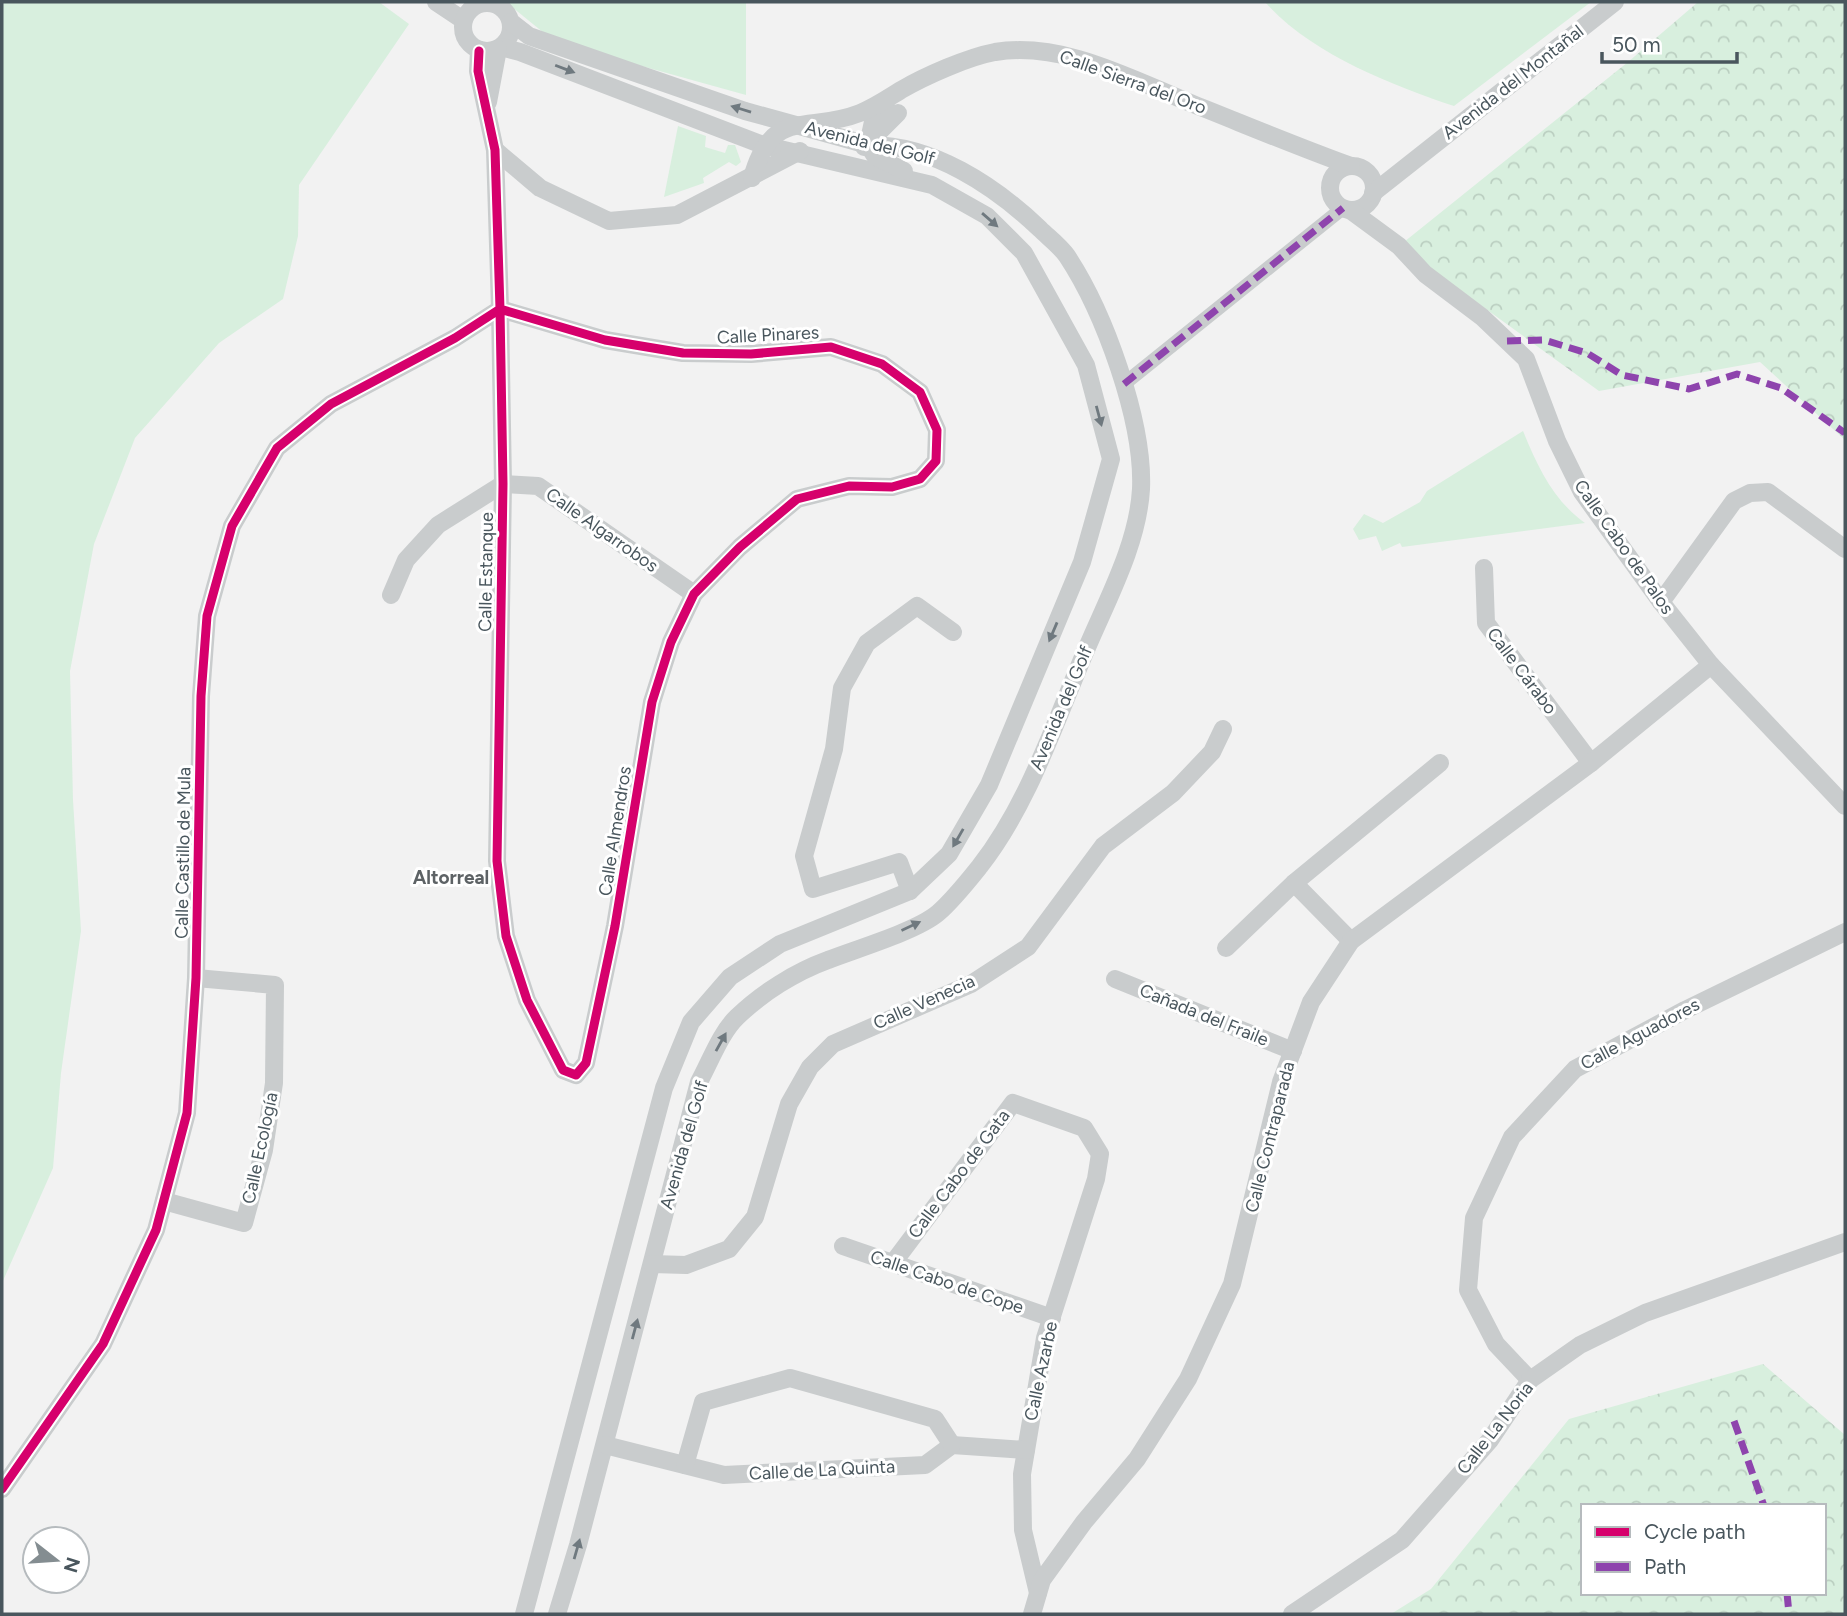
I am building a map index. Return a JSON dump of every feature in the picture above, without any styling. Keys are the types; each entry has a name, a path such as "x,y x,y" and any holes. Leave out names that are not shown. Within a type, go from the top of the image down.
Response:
{"street":[{"path":"436,2 463,20"},
{"name":"Avenida del Montañal","path":"1372,196 1411,161 1615,2"},
{"path":"473,4 497,5 510,22 509,38 499,48 479,51 467,42 463,20 473,4"},
{"name":"Avenida del Golf","path":"510,22 529,36 615,67 797,125 868,145 888,145 925,154 953,167 1014,204 1066,254 1093,309 1124,384 1137,433 1141,490 1127,552 1024,795 981,864 937,914 879,942 823,961 772,988 734,1019 699,1082 605,1445 557,1614"},
{"name":"Avenida del Golf","path":"499,48 520,52 763,145 932,185 987,216 1024,253 1086,365 1111,459 1082,562 989,785 949,854 910,891 780,944 730,977 691,1022 664,1088 524,1614"},
{"name":"Calle Estanque","path":"486,109 499,48"},
{"name":"Calle Sierra del Oro","path":"797,125 845,118 893,106 919,83 966,60 993,52 1023,50 1056,53 1119,74 1358,168"},
{"name":"Calle Estanque","path":"479,51 478,71 495,150 500,310 503,484 497,861 506,936 527,1000 563,1070 576,1074"},
{"path":"925,154 910,146 900,134 893,106 874,117 868,145 875,156 932,185"},
{"path":"752,178 763,145 775,135 797,125"},
{"path":"495,150 540,188 610,222 677,215 752,178 792,153 814,147 844,153 868,145"},
{"path":"1305,149 1330,184 1332,198 1346,209"},
{"name":"Avenida del Montañal","path":"1358,168 1411,161"},
{"path":"1124,384 1346,209 1362,207 1372,196 1373,180 1358,168 1338,171 1330,184"},
{"name":"Calle Cabo de Palos","path":"1372,196 1399,246"},
{"name":"Calle Cabo de Palos","path":"1346,209 1399,246 1425,274 1482,317 1526,359 1557,441 1582,492 1661,602 1711,665 1845,806"},
{"name":"Calle Pinares","path":"500,310 605,340 683,353 751,354 831,347 882,364 920,392 937,430 936,461 920,479 892,487 849,486 797,499 740,547 694,594"},
{"name":"Calle Castillo de Mula","path":"2,1489 103,1344 156,1230 187,1113 196,978 201,696 207,616 232,526 277,449 331,404 455,338 500,310"},
{"path":"391,595 406,560 438,525 503,484"},
{"name":"Calle Algarrobos","path":"503,484 538,486 694,594"},
{"path":"1661,602 1734,501 1750,493 1769,492 1845,549"},
{"name":"Calle Cárabo","path":"1484,568 1486,623 1591,763"},
{"name":"Calle Almendros","path":"576,1074 586,1063 615,926 652,702 671,642 694,594"},
{"path":"910,891 899,862 813,890 804,856 834,749 842,688 867,643 917,606 953,632"},
{"name":"Calle Contraparada","path":"1032,1614 1042,1580 1084,1522 1137,1459 1188,1379 1233,1284 1281,1082 1311,1002 1351,941 1591,763 1711,665"},
{"name":"Calle Venecia","path":"652,1264 686,1265 729,1249 755,1217 789,1104 810,1067 833,1044 971,984 1028,947 1103,846 1173,793 1212,752 1223,729"},
{"path":"1226,948 1294,883 1440,763"},
{"path":"1294,883 1351,941"},
{"name":"Calle Aguadores","path":"1530,1381 1496,1344 1468,1290 1474,1218 1512,1137 1575,1069 1685,1010 1845,932"},
{"name":"Calle Ecología","path":"164,1201 244,1223 264,1150 274,1083 275,985 196,978"},
{"name":"Cañada del Fraile","path":"1115,979 1293,1051"},
{"name":"Calle Cabo de Gata","path":"892,1263 1013,1103 1084,1128 1100,1154"},
{"name":"Calle Azarbe","path":"1038,1592 1023,1530 1022,1474 1045,1338 1096,1179 1100,1154"},
{"name":"Calle La Noria","path":"1292,1614 1402,1540 1490,1440 1530,1381 1580,1346 1645,1312 1845,1242"},
{"name":"Calle Cabo de Cope","path":"843,1246 1052,1318"},
{"path":"685,1465 703,1402 790,1378 935,1419 952,1445 1026,1450"},
{"name":"Calle de La Quinta","path":"605,1445 724,1475 925,1465 952,1445"}],"green space":[{"path":"2,2 379,2 409,24 299,185 298,236 283,299 219,343 135,438 94,544 70,671 73,800 81,931 61,1073 53,1168 2,1283"},
{"path":"506,2 746,2 746,95 555,42"},
{"path":"1265,2 1591,2 1454,106 1378,77 1328,52 1283,20"},
{"path":"1698,2 1845,2 1845,440 1760,362 1599,391 1399,246 1628,62"},
{"path":"678,126 706,136 705,147 725,153 728,145 735,145 741,162 736,166 729,162 703,178 704,183 664,197"},
{"path":"1523,431 1555,493 1585,523 1402,547 1400,543 1382,551 1376,536 1359,540 1353,529 1364,514 1383,523 1420,502 1427,491"},
{"path":"1763,1364 1845,1435 1845,1614 1391,1614 1431,1589 1569,1419"}],"marked path":[{"path":"1124,384 1343,208"},
{"path":"1507,341 1544,340 1587,353 1622,375 1689,389 1737,374 1781,388 1845,433"},
{"path":"1734,1421 1763,1504"},
{"path":"1787,1595 1789,1614"}],"cycle path":[{"path":"2,1489 103,1344 156,1230 187,1113 196,978 201,696 207,616 232,526 277,448 331,404 455,338 500,309 605,340 683,353 751,354 831,347 882,364 920,392 937,430 936,461 920,479 892,487 849,486 797,499 740,547 694,594 671,642 652,702 615,926 586,1063 576,1075 563,1070 527,1000 506,936 497,861 503,484 500,309 495,150 478,71 479,51"}],"district":[{"name":"Altorreal","path":"451,877"}]}
